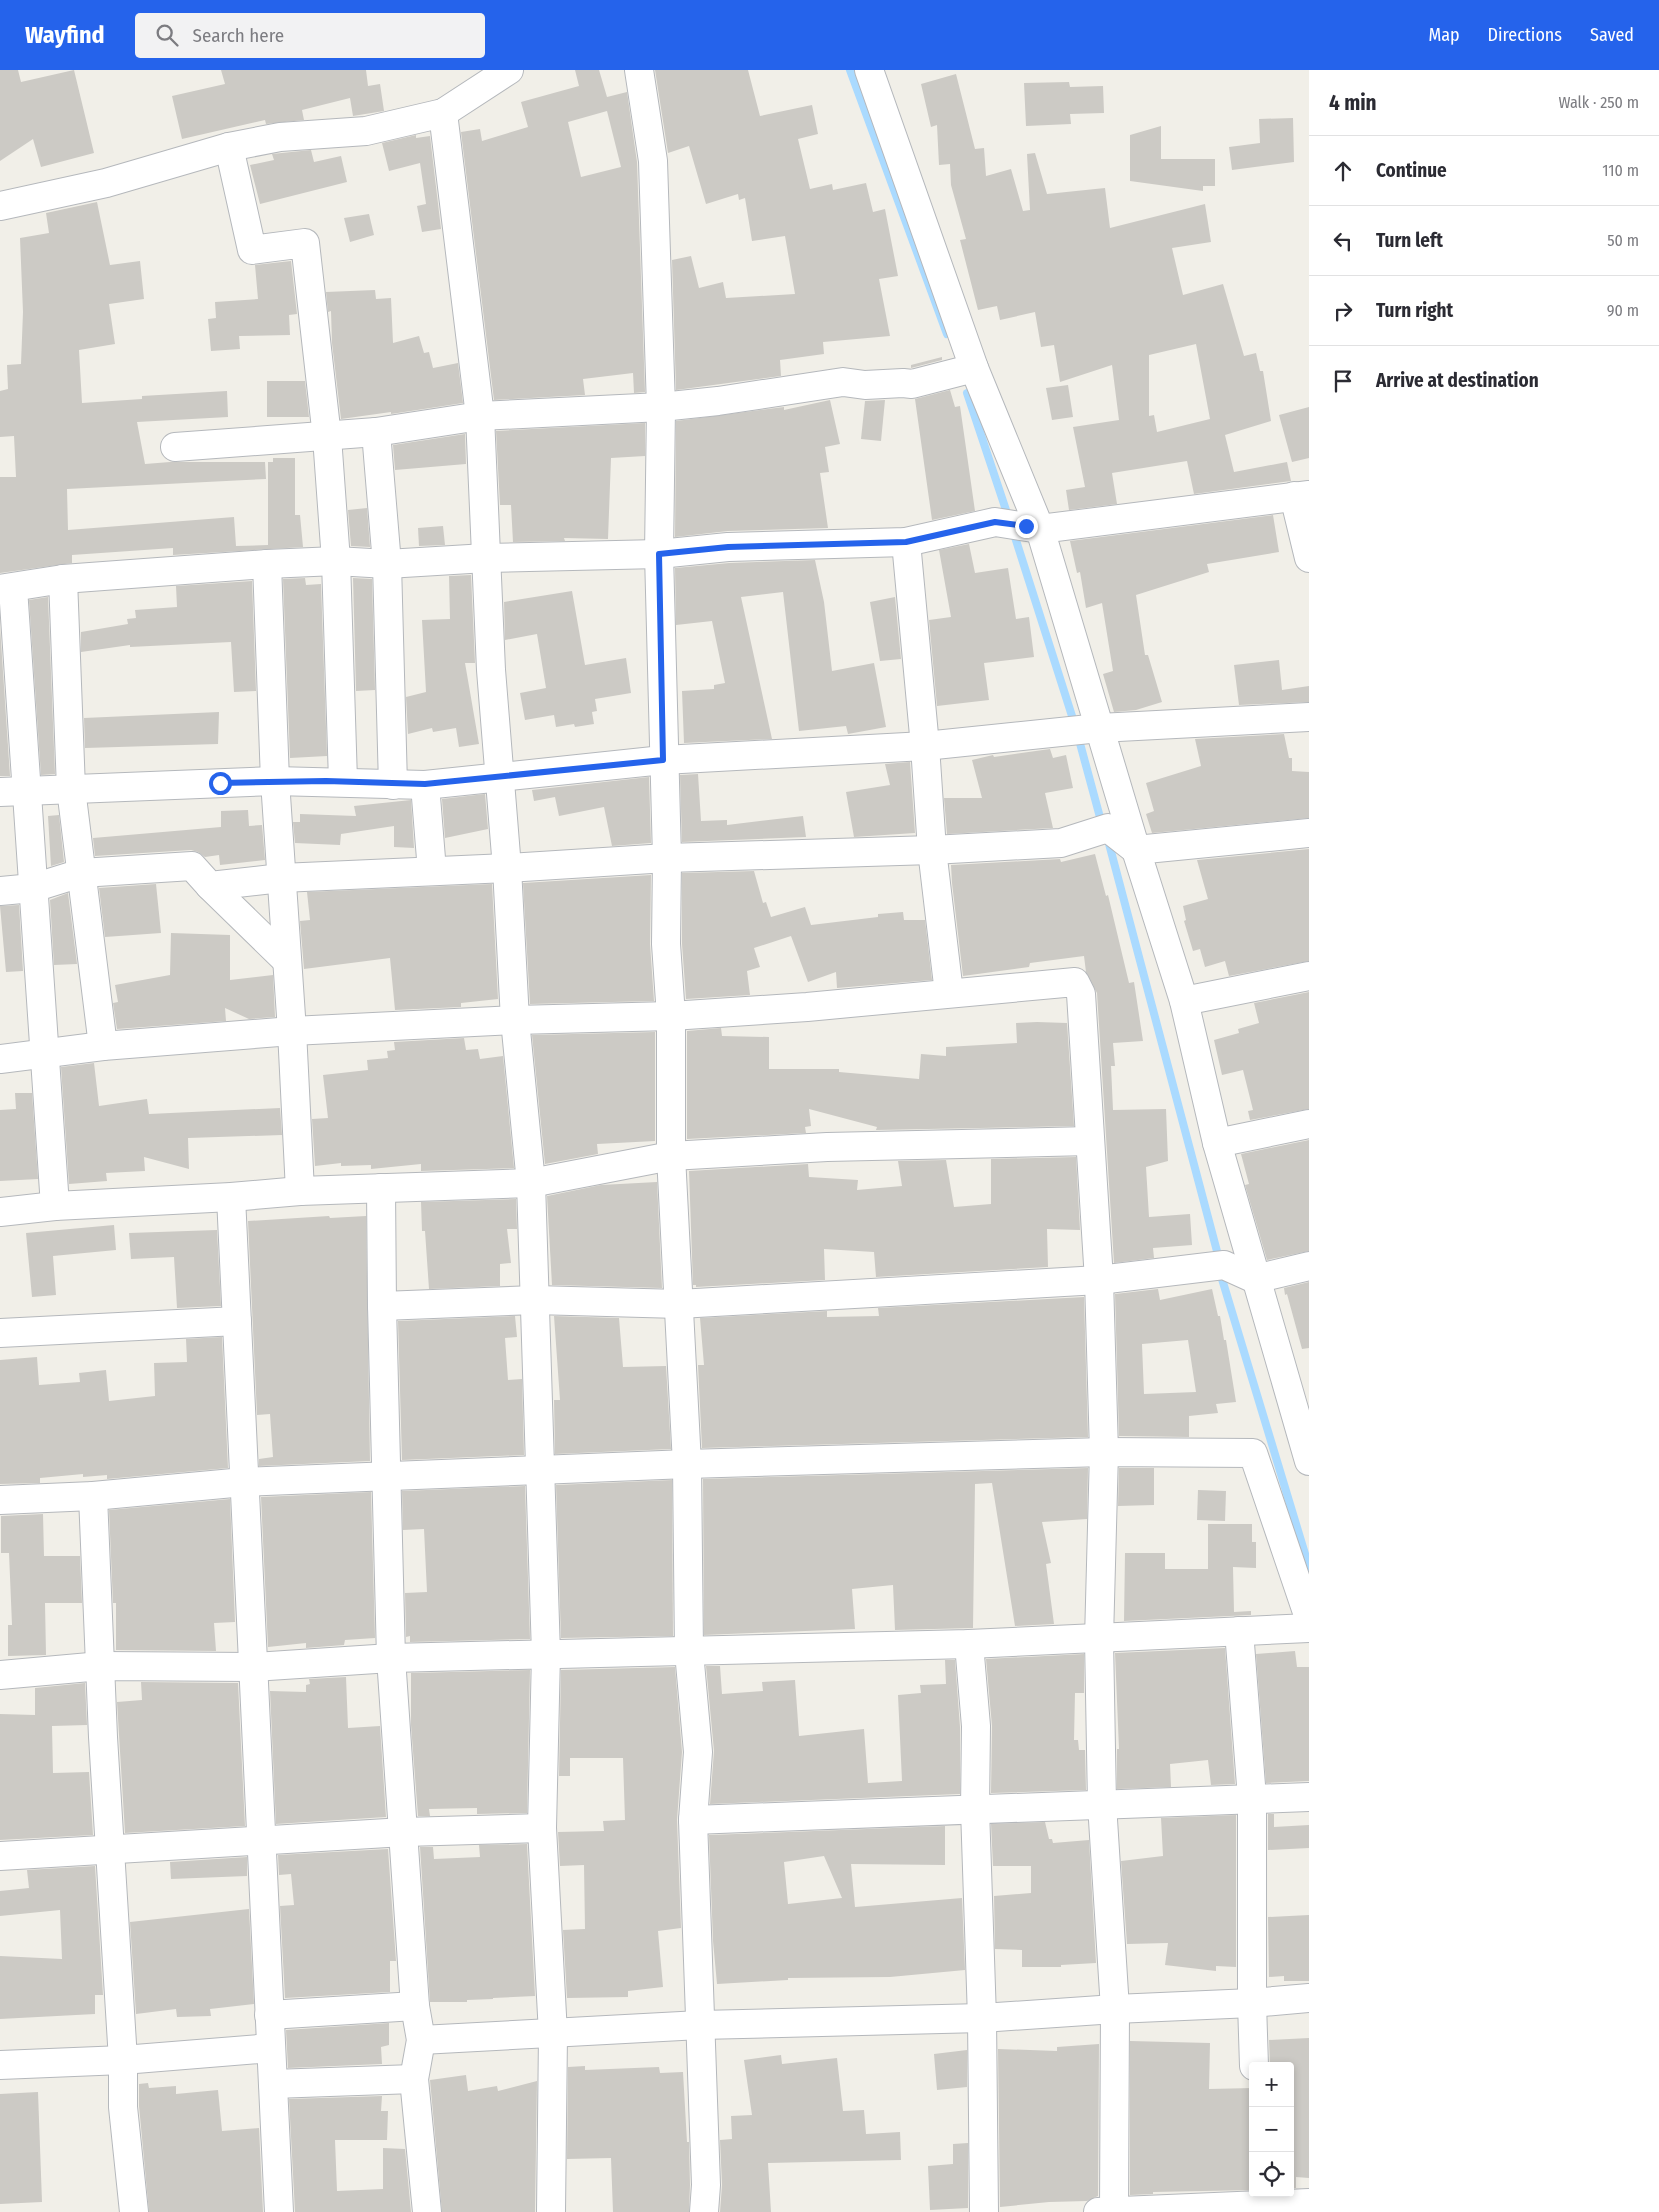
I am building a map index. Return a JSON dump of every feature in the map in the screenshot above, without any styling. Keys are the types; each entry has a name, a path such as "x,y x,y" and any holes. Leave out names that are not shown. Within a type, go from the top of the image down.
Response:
{"street":[{"path":"0,206 106,184 229,147 280,137 366,131 443,113 509,70"},
{"path":"639,70 653,161 661,407 659,554 667,858 666,944 671,1016 671,1156 687,1464 689,1652 698,1752 693,1820 706,2184 704,2212"},
{"path":"869,70 974,368 1040,529 1136,850 1184,1001 1217,1143 1255,1279 1308,1453"},
{"path":"443,113 480,416 491,670 508,868 515,1020 531,1183 546,1654 542,1828 553,2034 551,2212"},
{"path":"229,147 252,250 305,243 327,437 336,561 343,781"},
{"path":"175,448 376,432 480,416 661,407 718,401 843,382 865,385 912,384 974,368"},
{"path":"376,432 387,564 394,784"},
{"path":"55,1206 27,791 6,589 63,579 267,564 336,561 387,564 486,558 659,554 728,547 906,542 995,522 1040,529 1301,496 1309,558"},
{"path":"906,542 925,746 932,850 949,993"},
{"path":"267,564 275,781 292,1031 300,1191"},
{"path":"63,579 71,789 103,1046"},
{"path":"0,792 275,781 425,784 663,760 925,746 1100,728 1309,717"},
{"path":"425,784 432,871"},
{"path":"210,886 281,878 508,868 667,858 932,850 1061,843 1108,828 1136,850 1309,834"},
{"path":"0,891 33,888 81,873 192,866 287,961"},
{"path":"1184,1001 1309,976"},
{"path":"0,1059 103,1046 292,1031 515,1020 671,1016 807,1007 1075,982 1081,994 1100,1280 1104,1452 1099,1639 1102,1804 1115,2009 1109,2211 1309,2203"},
{"path":"1217,1143 1309,1124"},
{"path":"0,1212 55,1206 230,1197 300,1191 531,1183 671,1156 826,1148 1090,1141"},
{"path":"381,1188 382,1306 391,1658 415,2006 421,2040 414,2079 427,2212"},
{"path":"230,1197 279,2212"},
{"path":"382,1306 535,1300 679,1304 1100,1280 1224,1265 1255,1279 1309,1266"},
{"path":"0,1333 236,1321"},
{"path":"0,1500 93,1496 244,1482 687,1464 1104,1452 1253,1453 1309,1618"},
{"path":"93,1496 104,1737 123,2060 123,2107 134,2212"},
{"path":"0,1675 101,1666 253,1667 391,1658 970,1644 1309,1628"},
{"path":"1239,1631 1252,1798 1254,2062"},
{"path":"970,1644 976,1726 975,1809 982,2018 984,2212"},
{"path":"693,1820 1309,1797"},
{"path":"0,1856 404,1832 542,1828"},
{"path":"421,2040 700,2025 982,2018 1115,2009 1252,2003 1309,1998"},
{"path":"270,2015 415,2006"},
{"path":"0,2065 123,2060 271,2048"},
{"path":"273,2084 414,2079"}],"building":[{"path":"0,70 18,70 21,82 74,70 94,153 41,167 33,139 0,161"},
{"path":"221,70 366,70 368,86 380,84 384,111 353,116 350,98 302,110 304,120 266,124 265,120 182,139 172,96 225,84"},
{"path":"575,70 599,70 607,97 627,92 637,162 645,392 634,393 633,373 583,379 585,395 494,400 461,132 480,129 482,141 528,127 521,102 579,86","holes":["607,111 621,167 581,177 568,122"]},
{"path":"655,70 748,70 760,116 812,105 818,134 798,139 810,189 832,184 833,190 866,183 873,212 885,209 898,276 879,279 890,336 823,342 824,354 780,360 781,376 676,390 672,260 691,256 699,288 723,282 726,298 795,294 785,236 752,241 745,198 739,200 738,194 706,204 689,146 668,153"},
{"path":"956,74 975,149 984,148 986,176 1011,169 1023,211 1030,210 1027,154 1035,153 1047,194 1105,188 1110,228 1205,204 1211,242 1172,248 1183,295 1223,284 1244,356 1256,353 1260,371 1263,371 1271,421 1225,435 1234,472 1287,462 1291,481 1194,494 1187,461 1112,473 1117,504 1069,510 1066,490 1085,487 1073,427 1119,420 1112,365 1060,382 1054,345 1041,347 1035,312 1000,320 997,306 978,310 960,240 966,239 951,185 950,164 939,165 937,125 931,127 921,84","holes":["1196,344 1210,419 1157,432 1154,415 1149,416 1149,355"]},
{"path":"1069,82 1070,87 1103,86 1104,113 1070,114 1071,124 1026,126 1024,83"},
{"path":"1293,118 1294,162 1232,170 1229,147 1260,143 1259,119"},
{"path":"1161,126 1161,159 1215,159 1215,186 1203,186 1203,191 1130,181 1130,135"},
{"path":"416,135 416,138 430,136 441,229 422,232 417,206 426,204 420,163 389,171 382,143"},
{"path":"311,150 314,162 341,156 347,182 260,204 250,165 274,160 272,154"},
{"path":"97,202 110,265 140,261 144,299 109,304 115,344 79,350 82,403 142,399 142,396 227,391 228,417 137,422 145,464 170,462 265,462 266,479 67,489 68,530 234,517 236,546 268,545 268,462 273,462 273,458 295,458 295,515 300,515 303,547 173,555 173,548 72,555 72,563 0,573 0,477 16,477 14,436 0,437 0,391 8,389 7,365 21,364 23,312 20,238 49,233 46,213"},
{"path":"369,214 374,235 350,242 344,218"},
{"path":"291,261 297,314 289,315 290,335 239,336 240,349 211,351 208,319 216,318 215,302 258,299 255,265"},
{"path":"375,290 376,299 391,298 393,343 419,336 424,353 429,352 433,368 458,363 463,403 391,414 391,412 341,419 332,343 331,311 328,312 326,292"},
{"path":"942,357 942,360 911,368 911,365"},
{"path":"267,381 305,381 309,417 267,417"},
{"path":"1068,385 1073,417 1052,420 1046,388"},
{"path":"950,390 955,407 960,406 975,511 932,520 915,399"},
{"path":"830,400 840,444 825,447 829,472 820,473 828,528 728,531 675,537 676,421 784,407 784,410"},
{"path":"885,400 881,441 861,439 865,401"},
{"path":"1309,407 1309,458 1292,462 1279,415"},
{"path":"645,423 645,456 611,458 608,539 564,538 565,541 513,542 511,505 500,505 496,431"},
{"path":"465,434 466,464 395,470 393,445"},
{"path":"367,508 370,547 351,546 348,510"},
{"path":"1273,515 1279,552 1207,564 1209,572 1136,595 1145,655 1148,655 1162,702 1136,710 1114,712 1103,674 1113,671 1102,603 1086,608 1080,572 1077,573 1070,541"},
{"path":"443,526 445,545 419,546 418,528"},
{"path":"969,544 975,573 1008,568 1016,619 1029,617 1034,657 984,663 989,700 937,706 929,620 951,617 939,550"},
{"path":"815,560 824,602 832,671 874,663 886,727 848,734 846,726 799,731 783,592 741,597 772,739 684,743 682,691 714,689 714,685 725,683 712,621 676,625 675,568 729,563"},
{"path":"471,575 475,663 465,663 479,744 459,747 456,728 433,732 432,728 408,734 406,697 426,692 422,620 450,619 449,576"},
{"path":"305,578 306,585 321,584 327,756 290,758 283,579"},
{"path":"353,578 372,579 375,690 356,691"},
{"path":"252,581 256,691 234,692 231,642 130,647 130,645 81,652 81,632 128,624 127,619 136,618 135,610 177,607 176,586"},
{"path":"572,591 585,665 626,658 631,693 595,699 597,711 592,712 594,724 575,727 574,724 556,727 554,715 525,720 520,693 546,688 537,634 505,640 504,602"},
{"path":"48,597 55,774 41,775 29,600"},
{"path":"895,597 901,659 880,661 870,602"},
{"path":"0,627 10,776 0,776"},
{"path":"1279,660 1282,690 1309,686 1309,702 1239,705 1234,665"},
{"path":"219,712 218,744 85,748 84,718"},
{"path":"1284,734 1289,758 1292,758 1292,771 1309,772 1309,818 1152,833 1146,814 1154,811 1146,783 1201,766 1195,739"},
{"path":"1050,749 1053,758 1066,755 1073,788 1045,793 1053,828 947,834 944,798 982,798 972,760 993,755 994,757"},
{"path":"910,762 915,833 854,837 846,792 890,785 885,764"},
{"path":"698,774 701,821 727,820 727,825 803,816 806,837 682,842 680,775"},
{"path":"649,777 651,843 612,846 604,807 559,816 555,797 534,801 532,790"},
{"path":"485,794 488,829 445,838 442,799"},
{"path":"411,800 414,848 394,847 394,826 341,834 340,845 295,843 293,822 300,822 300,814 356,816 354,806"},
{"path":"248,810 249,826 262,825 265,860 220,865 219,855 205,857 191,850 95,856 93,838 221,827 221,811"},
{"path":"59,815 64,862 51,866 48,816"},
{"path":"1309,849 1309,961 1229,976 1225,961 1205,967 1200,949 1193,951 1184,921 1186,920 1183,906 1208,899 1197,860"},
{"path":"1095,854 1106,896 1108,895 1129,983 1134,982 1143,1041 1113,1043 1115,1066 1111,1066 1113,1110 1166,1109 1168,1161 1146,1167 1149,1217 1190,1214 1192,1245 1153,1248 1154,1258 1114,1263 1097,993 1086,972 1084,956 1030,963 1029,967 963,976 951,865 1060,859 1061,862"},
{"path":"754,871 763,903 766,902 771,917 805,907 811,925 878,917 878,914 903,912 904,920 925,920 932,980 837,988 836,972 808,982 791,936 754,948 760,967 747,971 750,995 686,999 682,944 682,873"},
{"path":"651,875 650,944 654,1001 530,1004 523,883"},
{"path":"156,884 161,933 105,937 99,888"},
{"path":"492,884 498,999 461,1003 461,1007 395,1010 390,958 304,969 300,921 310,920 307,892"},
{"path":"68,893 77,964 54,965 50,900"},
{"path":"19,905 23,971 6,972 0,906"},
{"path":"171,933 230,935 230,980 273,975 275,1017 249,1019 225,1008 226,1021 117,1029 113,1003 118,1002 115,985 170,975"},
{"path":"1309,992 1309,1109 1250,1120 1248,1111 1253,1110 1243,1070 1222,1075 1214,1040 1239,1033 1238,1029 1259,1023 1254,1003"},
{"path":"1016,1023 1067,1023 1074,1126 876,1130 877,1127 809,1109 811,1126 805,1127 806,1133 687,1139 687,1031 721,1028 722,1036 769,1037 769,1069 839,1069 839,1072 919,1079 921,1054 946,1056 946,1047 1017,1043"},
{"path":"655,1032 655,1141 597,1144 598,1154 545,1164 532,1035"},
{"path":"464,1038 466,1050 478,1049 480,1059 503,1056 514,1168 421,1171 421,1164 371,1169 371,1165 341,1166 341,1163 315,1166 312,1119 328,1118 323,1075 368,1070 367,1060 388,1058 387,1051 395,1050 394,1042"},
{"path":"94,1063 99,1106 147,1099 149,1114 280,1108 282,1135 188,1138 189,1169 144,1157 145,1171 106,1173 107,1181 69,1184 61,1067"},
{"path":"15,1093 32,1093 38,1179 0,1181 0,1110 16,1109"},
{"path":"1309,1140 1309,1251 1267,1260 1245,1185 1249,1184 1241,1154"},
{"path":"1076,1157 1080,1230 1047,1229 1048,1267 876,1277 874,1252 824,1249 825,1280 696,1287 696,1285 693,1285 689,1171 808,1164 809,1177 858,1180 857,1190 902,1186 898,1161 946,1160 954,1207 991,1204 991,1159"},
{"path":"657,1182 662,1288 552,1285 547,1196 601,1185"},
{"path":"516,1199 517,1229 507,1229 511,1263 500,1264 500,1286 429,1289 425,1231 422,1231 421,1202"},
{"path":"329,1216 330,1218 366,1216 370,1461 259,1466 259,1459 273,1457 270,1414 257,1415 248,1221"},
{"path":"114,1225 116,1250 53,1256 56,1295 32,1297 26,1233"},
{"path":"217,1230 221,1306 177,1308 174,1257 131,1259 129,1233"},
{"path":"1309,1282 1309,1348 1302,1349 1284,1288"},
{"path":"1158,1289 1160,1300 1212,1289 1218,1316 1220,1316 1224,1340 1226,1340 1236,1402 1216,1404 1218,1413 1189,1416 1189,1437 1119,1436 1115,1294","holes":["1188,1340 1196,1392 1144,1394 1142,1344"]},
{"path":"1084,1297 1088,1437 702,1448 698,1365 704,1365 700,1318 827,1311 827,1317 879,1316 878,1308"},
{"path":"515,1316 517,1337 505,1338 508,1380 522,1379 524,1455 402,1460 398,1321"},
{"path":"554,1316 619,1318 623,1367 666,1366 671,1449 555,1454 554,1400 560,1400"},
{"path":"222,1337 228,1468 107,1479 107,1475 83,1477 83,1474 40,1478 40,1483 0,1484 0,1360 37,1357 39,1385 80,1382 79,1373 106,1370 109,1401 155,1396 154,1363 187,1362 186,1339"},
{"path":"1088,1468 1087,1519 1042,1522 1051,1563 1046,1564 1054,1624 1015,1626 992,1483 975,1484 973,1628 895,1630 893,1585 852,1589 855,1629 704,1635 703,1479"},
{"path":"1119,1468 1154,1468 1154,1505 1118,1506"},
{"path":"672,1480 673,1636 561,1638 556,1485"},
{"path":"525,1486 530,1639 410,1642 410,1636 406,1637 405,1593 427,1592 424,1529 403,1530 402,1491"},
{"path":"1198,1490 1226,1491 1225,1521 1197,1520"},
{"path":"371,1492 375,1638 345,1640 344,1645 306,1648 306,1643 268,1647 261,1497"},
{"path":"230,1499 235,1622 214,1623 216,1651 116,1650 116,1603 113,1603 109,1510"},
{"path":"43,1514 44,1556 80,1556 82,1603 45,1603 46,1655 8,1656 8,1625 12,1625 9,1553 1,1553 1,1516"},
{"path":"1208,1524 1252,1524 1252,1542 1256,1542 1256,1568 1233,1567 1234,1612 1251,1611 1251,1615 1124,1621 1125,1553 1165,1553 1165,1569 1208,1569"},
{"path":"1225,1648 1235,1784 1211,1785 1208,1760 1170,1764 1171,1787 1117,1789 1117,1749 1119,1749 1115,1653"},
{"path":"1295,1651 1297,1667 1309,1667 1309,1781 1266,1783 1256,1654"},
{"path":"1084,1654 1084,1693 1075,1693 1074,1740 1078,1740 1079,1750 1085,1750 1086,1790 991,1793 992,1726 986,1659"},
{"path":"945,1660 955,1660 960,1727 960,1794 710,1804 714,1751 706,1666 720,1666 722,1694 763,1691 762,1682 795,1680 799,1736 864,1729 868,1783 902,1781 898,1695 921,1693 920,1685 946,1684"},
{"path":"675,1667 682,1752 677,1820 681,1928 658,1931 663,1987 628,1991 628,1997 567,1998 563,1930 585,1929 584,1865 560,1866 558,1832 604,1831 603,1821 625,1820 623,1758 570,1758 570,1776 559,1776 561,1670"},
{"path":"530,1670 527,1813 477,1814 477,1808 429,1809 430,1816 418,1816 411,1725 411,1673"},
{"path":"346,1677 348,1728 380,1726 386,1817 276,1824 270,1691 306,1692 306,1685 310,1684 309,1679"},
{"path":"141,1682 238,1683 245,1826 125,1833 117,1702 142,1700"},
{"path":"85,1683 87,1725 52,1726 53,1773 89,1772 93,1835 0,1840 0,1714 35,1715 35,1688"},
{"path":"1268,1814 1274,1814 1274,1827 1309,1825 1309,1848 1268,1850"},
{"path":"1236,1815 1236,1967 1216,1966 1216,1971 1165,1965 1168,1943 1127,1944 1121,1861 1163,1856 1161,1818"},
{"path":"1045,1822 1049,1839 1052,1839 1053,1843 1089,1840 1096,1963 1061,1965 1061,1967 1022,1967 1022,1950 995,1949 994,1896 1031,1893 1031,1866 993,1866 991,1824"},
{"path":"945,1826 945,1865 851,1864 855,1907 962,1898 965,1970 890,1977 788,1978 788,1980 717,1984 713,1941 709,1835","holes":["824,1856 842,1898 788,1904 784,1862"]},
{"path":"527,1844 535,1996 467,2000 467,2002 430,2002 420,1847 433,1847 434,1859 480,1857 479,1845"},
{"path":"388,1849 396,1961 390,1961 390,1992 285,1998 280,1906 294,1905 291,1874 279,1875 278,1855"},
{"path":"247,1857 247,1876 171,1879 170,1862"},
{"path":"95,1866 103,1995 95,1995 95,2014 0,2019 0,1956 62,1959 60,1910 0,1916 0,1891 29,1888 27,1870"},
{"path":"249,1909 254,2004 210,2009 211,2016 177,2017 176,2009 136,2014 130,1922"},
{"path":"1309,1915 1309,1981 1284,1981 1284,1976 1269,1977 1268,1917"},
{"path":"389,2023 389,2045 381,2047 382,2064 288,2068 286,2030"},
{"path":"1309,2038 1309,2178 1296,2177 1296,2188 1294,2188 1294,2062 1270,2062 1269,2040"},
{"path":"1130,2041 1210,2043 1209,2089 1249,2088 1249,2190 1153,2192 1153,2194 1130,2195"},
{"path":"1099,2044 1098,2196 1087,2201 1049,2202 1000,2207 998,2049 1057,2051 1057,2047"},
{"path":"967,2050 967,2087 937,2090 934,2054"},
{"path":"781,2055 782,2064 837,2058 843,2111 864,2110 866,2134 900,2132 901,2160 768,2163 771,2212 720,2212 722,2185 720,2140 732,2139 731,2116 752,2115 744,2060"},
{"path":"585,2066 585,2070 659,2067 660,2073 683,2072 687,2142 689,2142 689,2212 613,2212 611,2158 567,2159 568,2067"},
{"path":"466,2075 468,2091 497,2086 498,2091 537,2081 535,2212 442,2212 430,2080"},
{"path":"148,2083 149,2088 176,2086 176,2094 218,2090 222,2131 259,2128 263,2212 149,2212 139,2106 139,2084"},
{"path":"38,2092 42,2202 0,2204 0,2094"},
{"path":"382,2096 381,2111 388,2111 387,2140 335,2140 337,2191 383,2189 383,2148 405,2149 411,2212 295,2212 289,2099"},
{"path":"968,2143 968,2208 930,2210 928,2166 953,2164 953,2144"}],"waterway":[{"path":"850,70 947,334"},
{"path":"967,393 1007,513"},
{"path":"1014,534 1072,716"},
{"path":"1078,736 1101,821"},
{"path":"1108,840 1218,1255"},
{"path":"1222,1279 1309,1567"}],"route":[{"path":"220,783 343,781 425,784 663,760 659,554 728,547 906,542 995,522 1026,526"}]}
